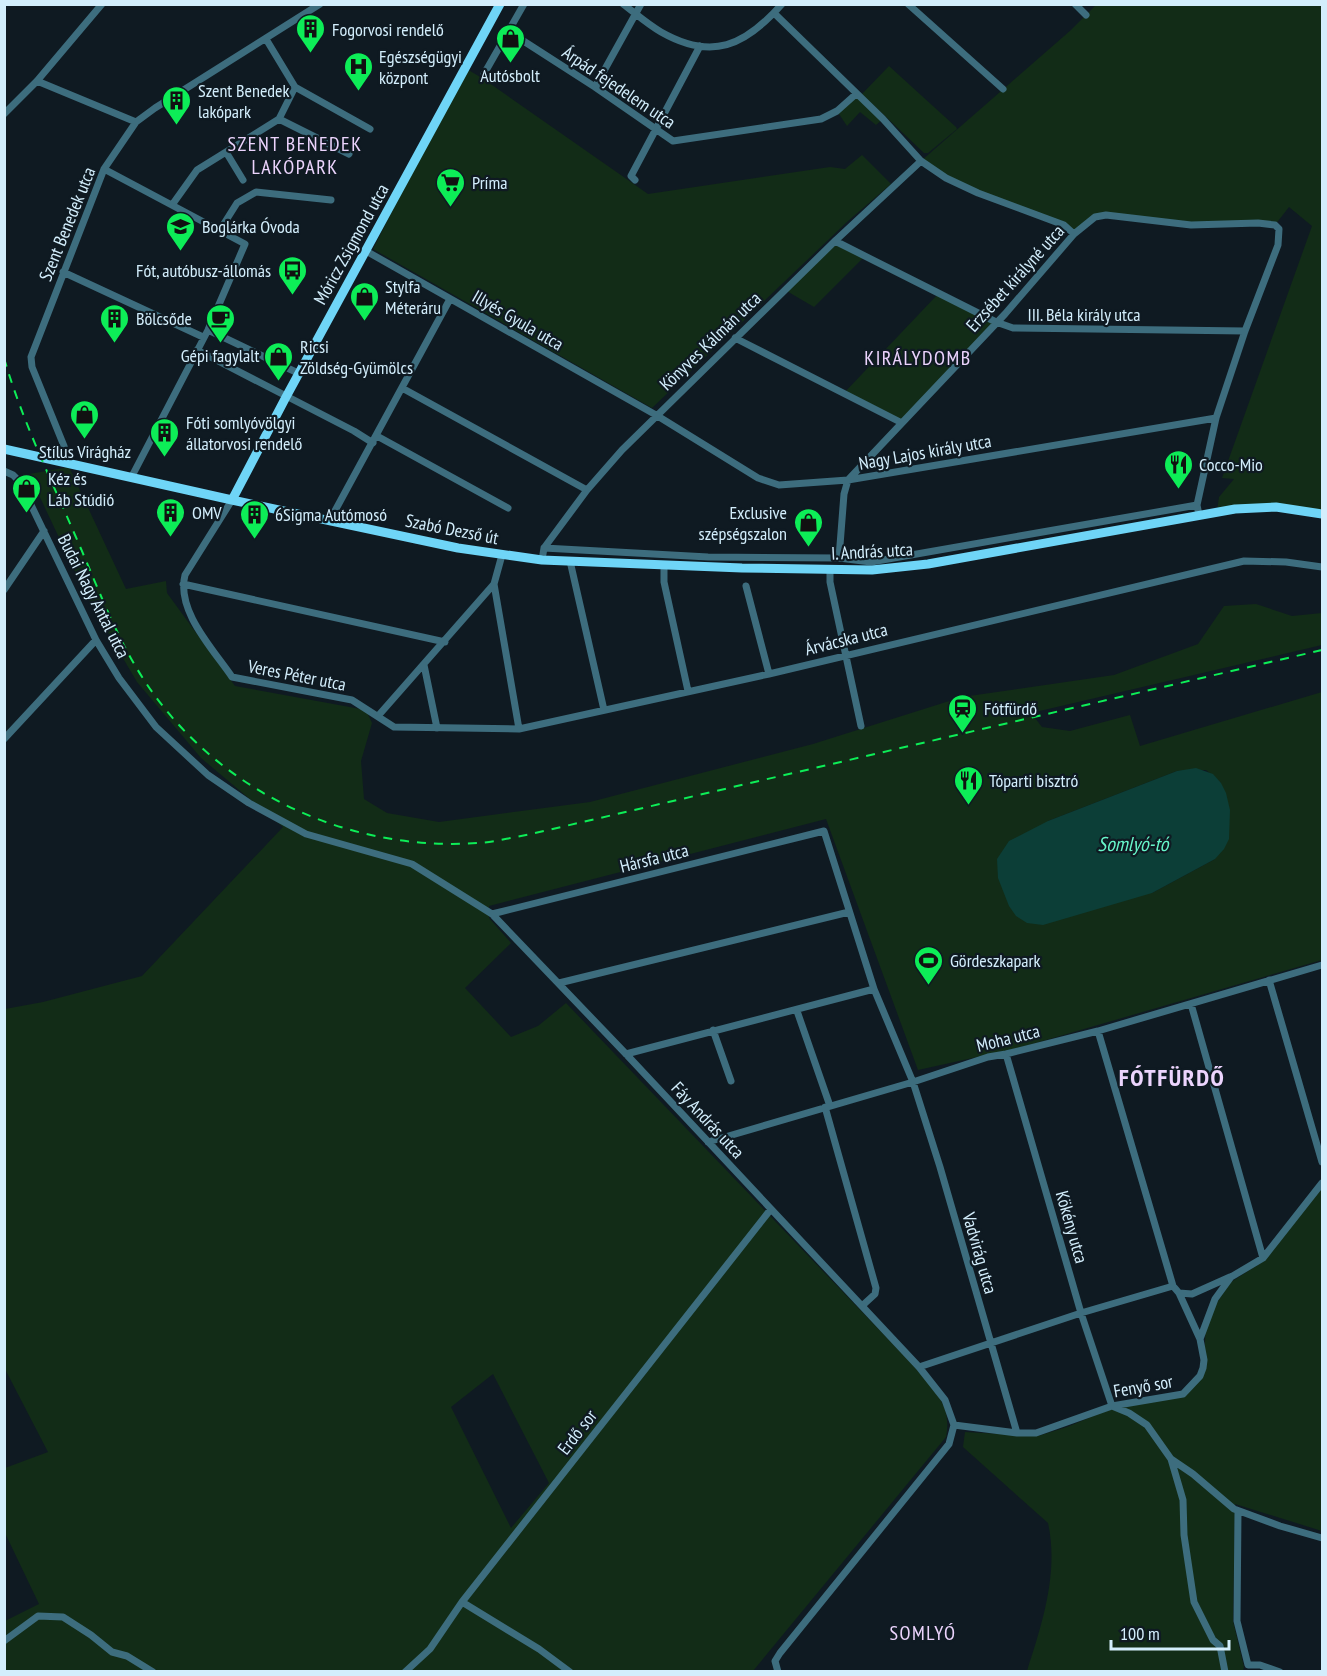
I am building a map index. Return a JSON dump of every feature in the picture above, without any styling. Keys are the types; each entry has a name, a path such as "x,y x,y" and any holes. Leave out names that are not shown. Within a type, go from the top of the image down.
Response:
{"main road":[{"name":"Móricz Zsigmond utca","path":"232,500 500,4"},
{"name":"Szabó Dezső út","path":"4,449 458,548 542,560"},
{"name":"I. András utca","path":"542,560 830,571 872,570 928,564 1253,507 1276,507 1323,514"}],"street":[{"path":"4,114 38,81 102,4"},
{"name":"Szent Benedek utca","path":"64,446 32,367 31,357 104,169 136,122 320,4"},
{"path":"483,74 524,4"},
{"path":"623,4 661,32 700,46 722,47 741,41 762,26 782,4"},
{"path":"595,87 641,4"},
{"path":"908,4 1003,88"},
{"path":"1075,4 1086,15"},
{"path":"774,13 921,161 946,178 978,193 1065,225 1074,234"},
{"name":"Árpád fejedelem utca","path":"508,32 595,87 673,141 821,119 837,111 856,94"},
{"path":"266,39 295,87 370,129"},
{"path":"635,180 631,176 700,46"},
{"path":"38,81 136,122"},
{"path":"172,205 197,170 279,119 295,87"},
{"path":"279,119 349,154"},
{"path":"225,152 243,180"},
{"name":"Könyves Kálmán utca","path":"542,560 544,548 587,490 622,450 835,241 921,161"},
{"path":"104,169 245,244 208,330 131,478"},
{"path":"220,230 237,202 256,192 331,200"},
{"name":"Erzsébet királyné utca","path":"848,480 996,322 1074,234 1095,217 1106,215 1191,225 1251,222 1275,225 1279,229 1278,245 1245,331"},
{"name":"III. Béla király utca","path":"835,241 996,322 1013,328 1245,331"},
{"name":"Illyés Gyula utca","path":"366,251 656,415"},
{"path":"63,272 203,337"},
{"path":"330,520 450,298"},
{"path":"208,330 300,374"},
{"path":"1199,515 1197,505 1216,418 1245,331"},
{"path":"735,338 902,423"},
{"path":"197,350 508,508"},
{"path":"402,388 587,490"},
{"name":"Nagy Lajos király utca","path":"656,415 758,478 779,485 848,480 1216,418"},
{"name":"Budai Nagy Antal utca","path":"4,471 20,482 96,640 119,678 156,727 208,775 249,803 306,834 412,864"},
{"path":"839,558 844,494 848,480"},
{"path":"232,500 185,575 183,584 445,642"},
{"name":"I. András utca","path":"544,548 708,557 839,558 871,562 1197,505"},
{"path":"4,590 44,531"},
{"path":"378,716 494,584 502,555"},
{"path":"570,561 604,710"},
{"name":"Árvácska utca","path":"378,716 394,727 519,729 769,674 1244,561 1286,562 1323,567"},
{"path":"664,565 664,582 688,691"},
{"path":"830,571 830,582 861,726"},
{"name":"Veres Péter utca","path":"183,584 183,595 190,615 232,677 352,700 378,716"},
{"path":"494,584 519,729"},
{"path":"746,586 769,674"},
{"path":"4,739 96,640"},
{"path":"424,665 437,728"},
{"name":"Vadvirág utca","path":"824,831 874,989 913,1082 1017,1433"},
{"name":"Hársfa utca","path":"492,914 824,831"},
{"name":"Fáy András utca","path":"412,864 492,914 559,983 919,1367 945,1400 954,1425"},
{"path":"559,983 849,912"},
{"name":"Moha utca","path":"708,1142 913,1082 988,1057 1098,1031 1191,1004 1319,965 1323,959"},
{"path":"1269,980 1323,1162"},
{"path":"626,1054 874,989"},
{"path":"1191,1004 1263,1258"},
{"path":"797,1011 827,1107 876,1288 875,1294 863,1305"},
{"path":"713,1030 732,1081"},
{"path":"1098,1031 1173,1286 1179,1293 1200,1339"},
{"name":"Kökény utca","path":"1006,1054 1081,1313 1112,1406"},
{"name":"Fenyő sor","path":"954,1425 1017,1433 1036,1432 1112,1406 1183,1394 1195,1382 1203,1368 1204,1360 1200,1339 1215,1299 1231,1277 1263,1258 1323,1183"},
{"name":"Erdő sor","path":"405,1671 430,1649 462,1602 771,1209"},
{"path":"1179,1293 1192,1294 1231,1277"},
{"path":"919,1367 990,1342 1173,1286"},
{"path":"1112,1406 1129,1413 1147,1425 1171,1459 1238,1511 1323,1538"},
{"path":"778,1671 775,1661 780,1653 949,1444 954,1425"},
{"path":"1171,1459 1183,1500 1184,1535 1194,1602 1213,1640 1220,1646 1225,1671"},
{"path":"1238,1511 1237,1621 1247,1668 1260,1665 1280,1671"},
{"path":"462,1602 539,1649 570,1671"},
{"path":"4,1641 38,1616 63,1617 91,1635 112,1653 127,1656 153,1671"}],"shaded area":[{"path":"1096,5 1322,5 1322,511 1217,511 1219,497 1234,479 1222,478 1312,226 1289,207 1275,225 1191,225 1095,217 1074,234 1064,225 978,193 921,161 1071,30"},
{"path":"889,66 957,129 928,153 924,153 862,94"},
{"path":"465,68 648,194 830,167 845,169 862,155 891,184 848,221 652,408 373,249"},
{"path":"856,94 883,119 876,125 860,112 847,126 837,111"},
{"path":"835,241 865,256 814,307 785,290"},
{"path":"939,293 996,322 902,423 844,393"},
{"path":"69,467 126,589 166,581 167,593 235,686 366,710 372,723 361,761 364,799 387,813 439,822 590,802 813,744 962,697 1114,675 1198,644 1224,606 1256,604 1292,616 1322,613 1322,645 1031,713 1042,727 1070,731 1130,715 1140,746 1322,692 1322,960 1022,1047 918,1070 826,819 489,906 489,918 511,943 465,988 511,1037 538,1026 566,1003 911,1363 933,1388 943,1405 946,1414 946,1437 753,1671 5,1671 5,1621 39,1604 5,1533 5,1468 48,1452 5,1369 5,1009 43,1002 142,976 283,827 201,758 137,682 87,597 29,474","holes":["1206,770 1221,783 1215,859 1152,893 1048,821 1177,771","493,1374 549,1483 511,1528 451,1407"]},
{"path":"1322,1188 1322,1531 1235,1504 1233,1621 1243,1671 1027,1671 1043,1617 1050,1579 1051,1542 1048,1523 963,1447 965,1432 1038,1436 1067,1427 1125,1403 1182,1392 1198,1378 1204,1360 1206,1322 1231,1282 1264,1261"}],"water":[{"name":"Somlyó-tó","path":"1196,768 1213,774 1221,783 1230,810 1229,839 1215,859 1152,893 1043,925 1027,923 1016,916 1009,906 998,878 997,859 1009,841 1048,821 1177,771"}],"railway":[{"path":"4,358 37,448 116,630 146,683 176,722 210,755 249,784 290,807 335,825 381,837 429,843 498,841 1322,650"}],"place":[{"name":"Fogorvosi rendelő","path":"311,54"},
{"name":"Autósbolt","path":"510,64"},
{"name":"Egészségügyi központ","path":"358,92"},
{"name":"Szent Benedek lakópark","path":"177,126"},
{"name":"Príma","path":"451,208"},
{"name":"Boglárka Óvoda","path":"181,252"},
{"name":"Fót, autóbusz-állomás","path":"292,296"},
{"name":"Stylfa Méteráru","path":"364,322"},
{"name":"Bölcsőde","path":"115,344"},
{"name":"Gépi fagylalt","path":"220,344"},
{"name":"Ricsi Zöldség-Gyümölcs","path":"279,382"},
{"name":"Stílus Virágház","path":"85,440"},
{"name":"Fóti somlyóvölgyi állatorvosi rendelő","path":"165,458"},
{"name":"Cocco-Mio","path":"1178,490"},
{"name":"Kéz és Láb Stúdió","path":"27,514"},
{"name":"OMV","path":"171,538"},
{"name":"6Sigma Autómosó","path":"254,540"},
{"name":"Exclusive szépségszalon","path":"808,548"},
{"name":"Fótfürdő","path":"963,734"},
{"name":"Tóparti bisztró","path":"968,806"},
{"name":"Gördeszkapark","path":"929,986"}],"district":[{"name":"SZENT BENEDEK LAKÓPARK","path":"295,156"},
{"name":"KIRÁLYDOMB","path":"918,358"},
{"name":"FÓTFÜRDŐ","path":"1172,1077"},
{"name":"SOMLYÓ","path":"923,1633"}]}
